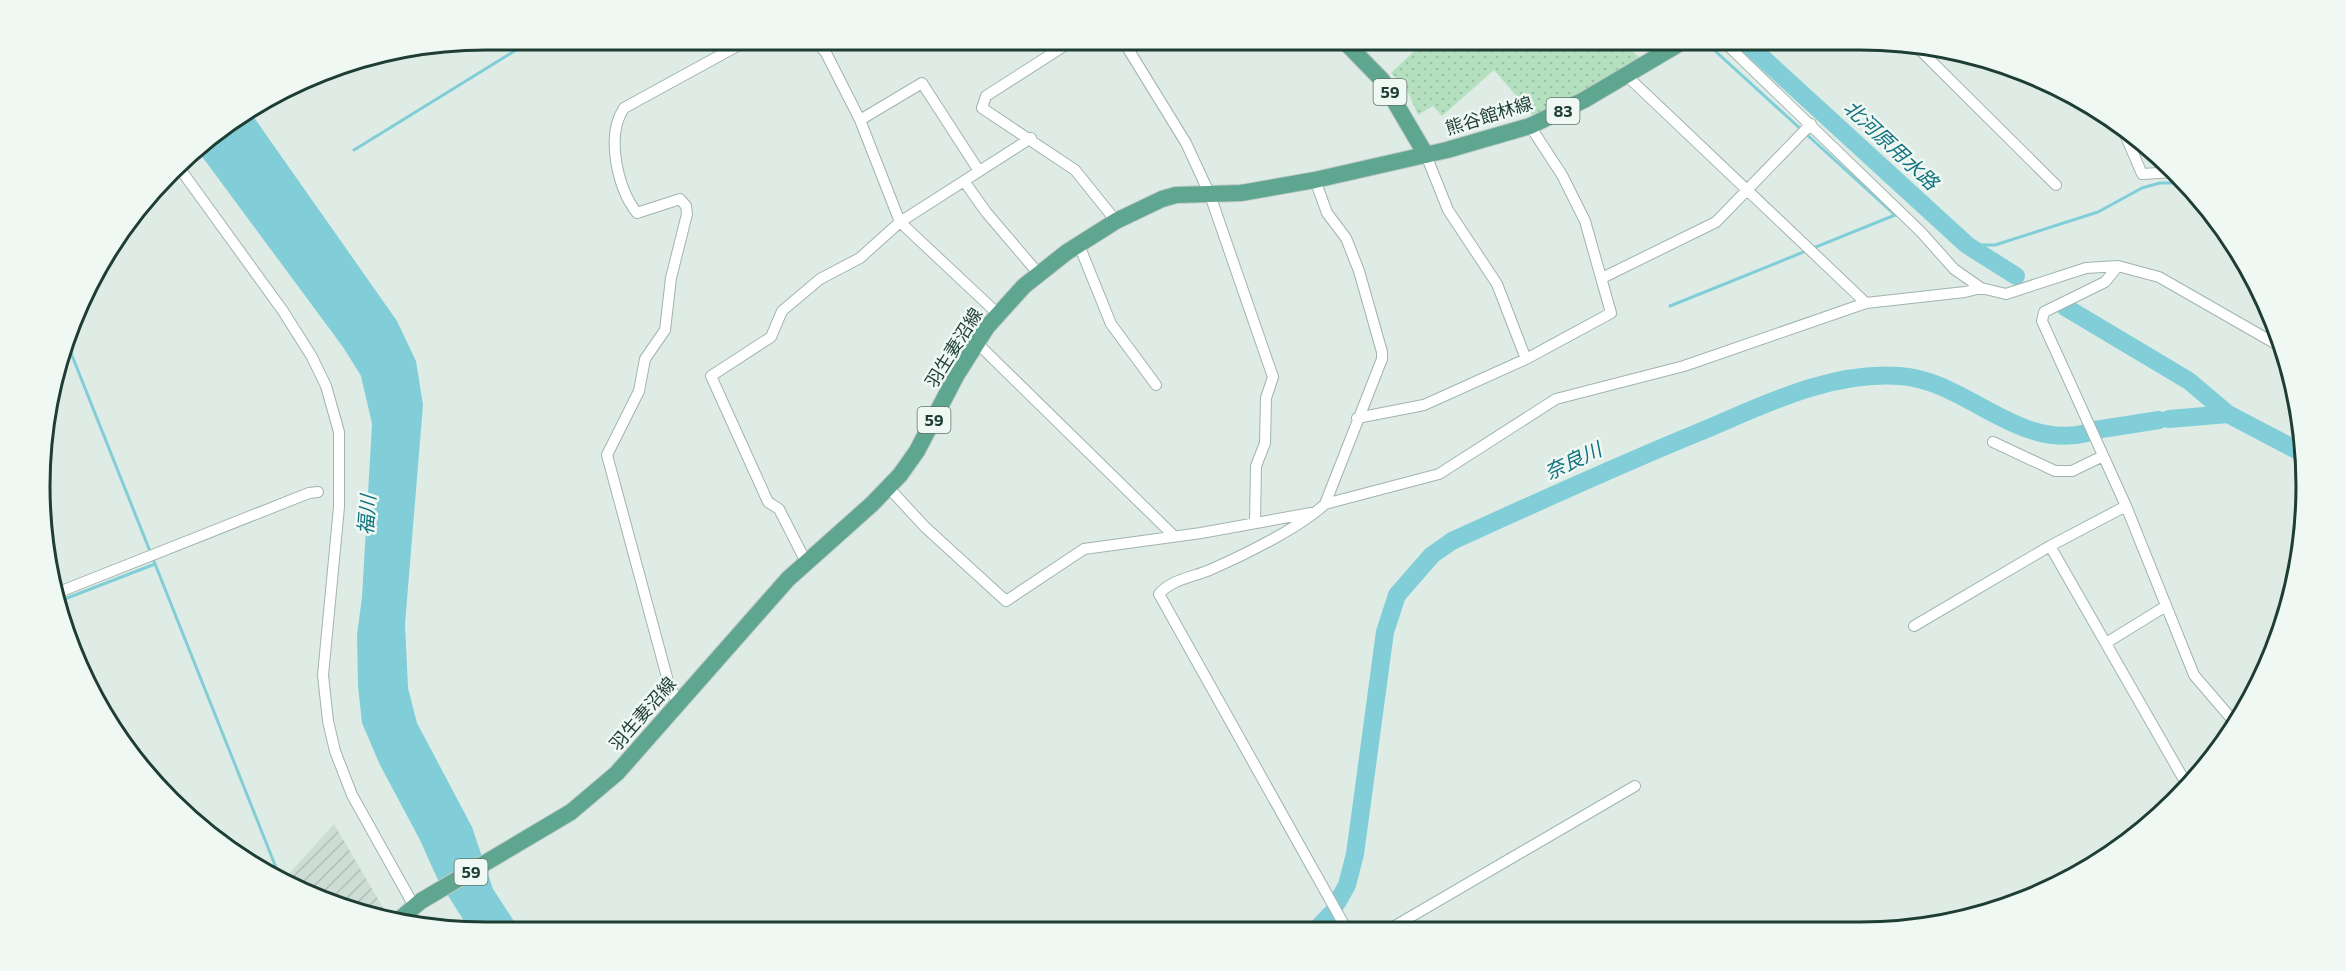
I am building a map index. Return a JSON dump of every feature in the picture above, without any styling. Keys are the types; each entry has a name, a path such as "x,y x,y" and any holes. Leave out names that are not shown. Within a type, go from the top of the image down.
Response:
{"main road":[{"name":"59","path":"1353,50 1382,80 1426,155"},
{"name":"熊谷館林線","path":"1426,155 1530,126 1584,100 1668,50"},
{"name":"羽生妻沼線","path":"417,904 521,843 601,789 767,602 806,562 888,487 917,451 976,342 998,314 1038,273 1116,221 1162,199 1176,195 1210,195 1259,190 1426,155"},
{"name":"59","path":"405,914 417,904"}],"street":[{"path":"678,704 668,681 607,455 639,391 645,359 666,330 671,278 687,214 686,206 680,199 637,213 628,201 616,156 615,137 624,108 730,50"},
{"path":"823,50 860,120 900,222 998,314"},
{"path":"1058,50 986,96 982,108 1031,138 1075,170 1116,221"},
{"path":"1129,50 1186,143 1210,195 1273,377 1266,398 1265,443 1256,466 1255,522"},
{"path":"1733,50 1922,232 1954,268 1981,288 2006,294 2086,268 2118,266 2159,277 2272,342"},
{"path":"1929,55 2056,184"},
{"path":"1626,75 1866,303"},
{"path":"860,120 922,82 979,171"},
{"path":"1602,278 1716,222 1811,124"},
{"path":"1357,418 1424,405 1526,359 1611,313 1585,221 1562,175 1530,126"},
{"path":"806,562 778,509 768,502 711,376 771,337 782,311 820,279 860,258 900,222 1031,138"},
{"path":"2128,142 2142,174 2164,173"},
{"path":"1426,155 1448,210 1497,284 1526,359"},
{"path":"182,172 283,311 312,357 326,386 339,432 338,529 323,675 328,721 338,759 352,795 417,904"},
{"path":"1315,180 1327,213 1346,238 1358,267 1382,359 1321,508 1212,569 1166,585 1159,594 1343,922"},
{"path":"964,181 986,212 1038,273"},
{"path":"1079,244 1111,324 1156,385"},
{"path":"2118,266 2105,282 2044,312 2042,321 2126,506 2194,675 2230,717"},
{"path":"888,487 925,527 1006,602 1084,549 1255,522 1321,508 1439,474 1556,399 1684,366 1866,303 1965,292 1981,288"},
{"path":"976,342 1174,536"},
{"path":"1993,442 2055,471 2072,471 2101,452"},
{"path":"62,591 309,493 318,492"},
{"path":"1914,626 2050,546 2126,506"},
{"path":"2050,546 2184,778"},
{"path":"2106,643 2166,606"},
{"path":"1402,922 1635,786"}],"shaded area":[{"path":"334,824 384,909 345,898 288,874"}],"green space":[{"path":"1415,50 1631,50 1641,59 1536,119 1494,70 1442,116 1433,106 1418,115 1407,90 1391,73"}],"water":[{"name":"福川","path":"253,117 397,321 416,361 423,405 405,624 408,688 417,723 472,827 493,889 514,922 464,921 437,878 420,840 380,765 362,723 358,686 357,635 362,597 372,424 361,376 343,347 201,155"}],"waterway":[{"path":"354,150 516,50"},
{"path":"1670,306 1895,215 1714,50"},
{"name":"北河原用水路","path":"1754,50 1967,245 2016,276"},
{"path":"1967,245 1995,245 2098,212 2142,188 2160,183 2174,183"},
{"name":"北河原用水路","path":"2065,307 2189,381 2228,414 2295,449"},
{"path":"71,352 276,868"},
{"name":"奈良川","path":"1337,903 1347,885 1355,854 1385,632 1397,595 1432,555 1452,541 1604,472 1771,402 1796,392 1847,379 1900,376 1924,380 1947,389 2015,424 2038,432 2062,436 2087,433"},
{"name":"奈良川","path":"2169,419 2228,414"},
{"name":"奈良川","path":"2095,430 2159,420"},
{"path":"64,599 155,564"},
{"name":"奈良川","path":"1324,922 1331,914"}]}
